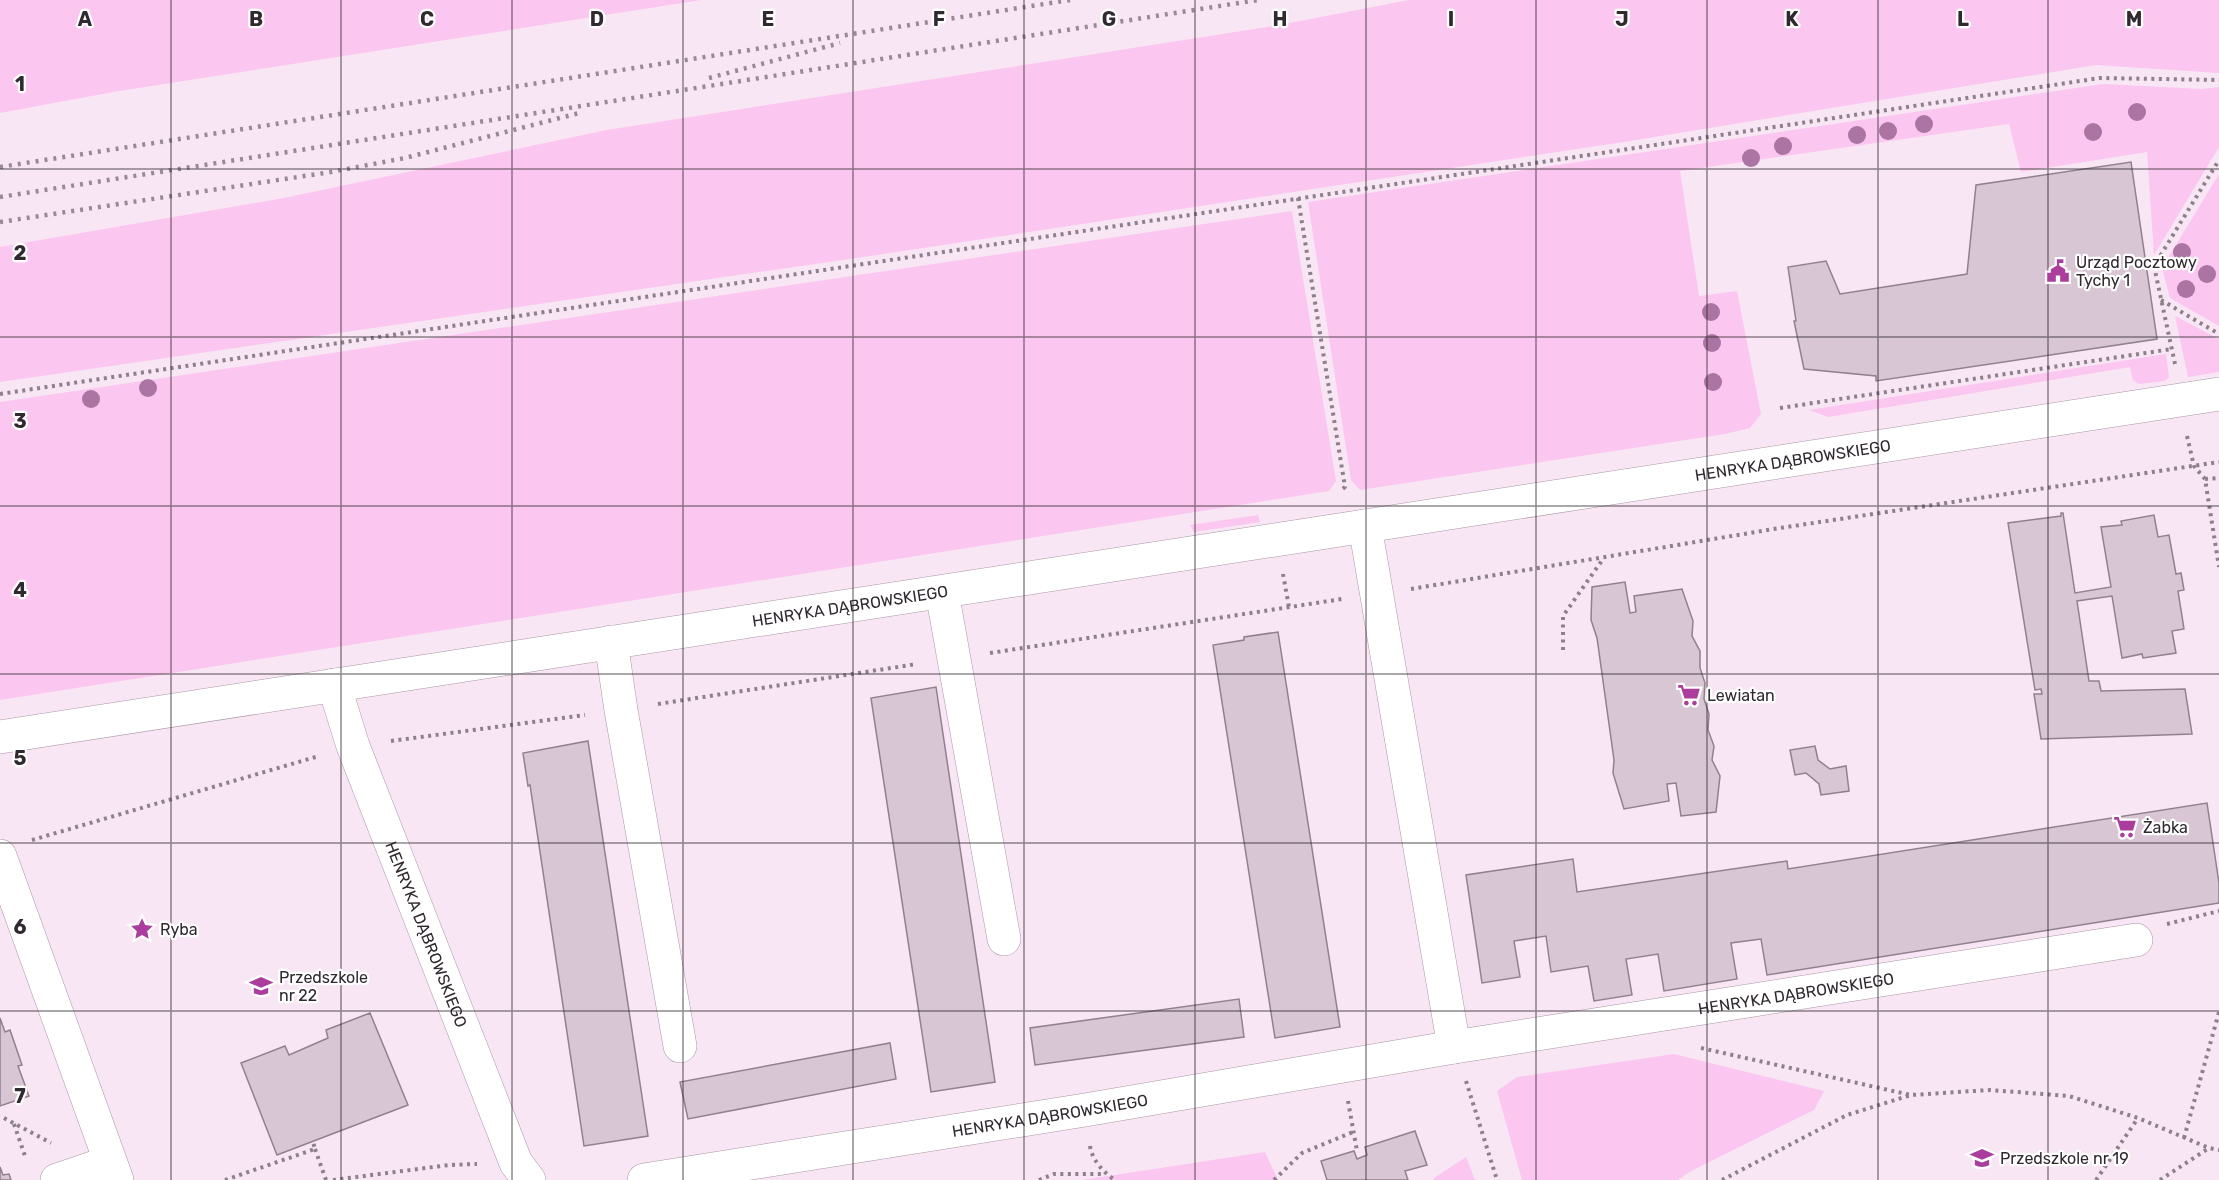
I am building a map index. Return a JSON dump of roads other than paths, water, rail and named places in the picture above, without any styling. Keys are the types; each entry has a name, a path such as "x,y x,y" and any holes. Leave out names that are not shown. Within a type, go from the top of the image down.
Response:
{"street":[{"name":"HENRYKA DĄBROWSKIEGO","path":"0,737 2219,394"},
{"path":"1365,526 1454,1047"},
{"path":"942,592 952,659 1004,939"},
{"path":"611,642 680,1046"},
{"name":"HENRYKA DĄBROWSKIEGO","path":"333,684 353,746 523,1172"},
{"path":"11,850 114,1171 43,1174"},
{"name":"HENRYKA DĄBROWSKIEGO","path":"644,1180 1084,1110 1454,1047 2136,940"}],"railway":[{"path":"0,167 1070,0"},
{"path":"0,197 1258,0"},
{"path":"709,78 840,43"},
{"path":"0,222 331,172 405,158 579,113"}],"place":[{"name":"Urząd Pocztowy Tychy 1","path":"2058,271"},
{"name":"Lewiatan","path":"1689,695"},
{"name":"Żabka","path":"2125,827"},
{"name":"Ryba","path":"142,929"},
{"name":"Przedszkole nr 22","path":"261,986"},
{"name":"Przedszkole nr 19","path":"1982,1158"}]}
